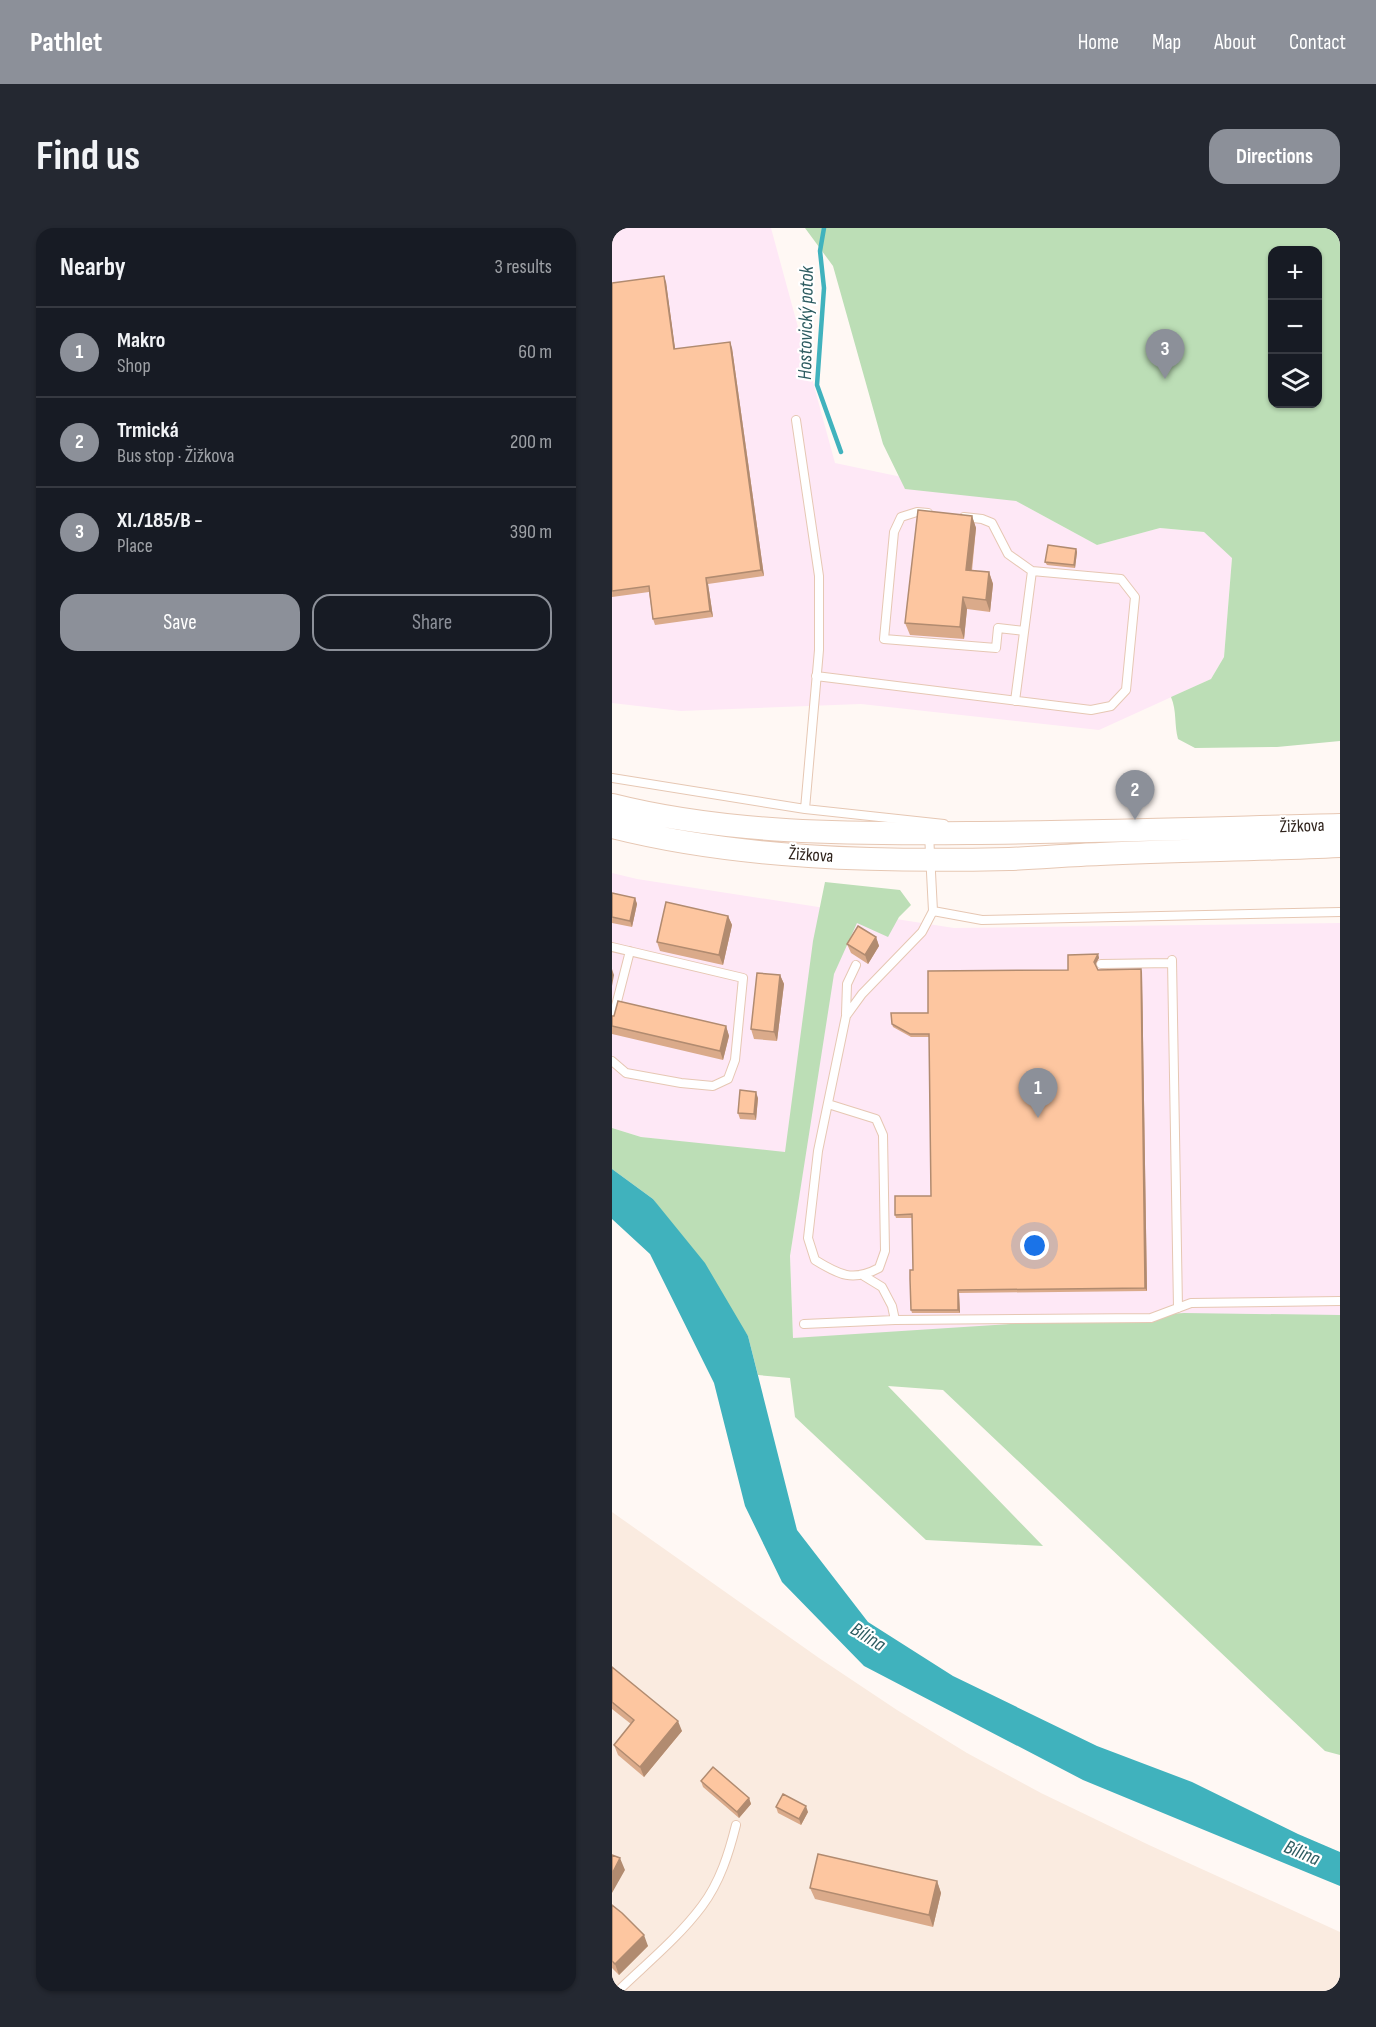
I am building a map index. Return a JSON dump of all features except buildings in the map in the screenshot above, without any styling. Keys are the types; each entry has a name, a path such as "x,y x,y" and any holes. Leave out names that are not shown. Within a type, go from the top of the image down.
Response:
{"main road":[{"name":"Žižkova","path":"612,805 682,819 814,832 1012,833 1340,825"},
{"name":"Žižkova","path":"612,827 740,849 815,856 930,860 1340,846"}],"lane":[{"path":"796,420 819,576 819,650 805,808"},
{"path":"938,514 917,512 902,517 894,532 884,639 996,648 998,628 1024,631"},
{"path":"816,676 1091,710 1111,706 1126,690 1135,597 1121,579 1032,571 1008,554 992,524 982,519 949,515"},
{"path":"1015,701 1032,571"},
{"name":"Žižkova","path":"612,778 805,808 1012,833"},
{"path":"846,1016 862,994 922,932 933,911 929,833"},
{"path":"933,911 982,920 1340,912"},
{"path":"612,947 743,978 735,1060 728,1078 713,1086 681,1083 626,1073 612,1061"},
{"path":"612,1021 630,951"},
{"path":"1101,964 1172,962 1178,1308"},
{"path":"856,965 847,984 846,1016 818,1152 808,1238 815,1260 837,1274 864,1276 882,1287 892,1306 895,1320"},
{"path":"828,1104 876,1119 883,1135 885,1251 879,1268 864,1276"},
{"path":"804,1324 895,1320 1151,1318 1191,1303 1340,1301"},
{"path":"618,1991 673,1938 701,1907 712,1891 726,1861 736,1825"}],"shaded area":[{"path":"612,228 771,228 835,463 1016,501 1097,545 1160,528 1204,532 1232,557 1224,657 1211,679 1099,730 861,704 681,711 612,703"},
{"path":"612,873 637,879 954,928 1340,923 1340,1324 793,1338 790,1256 805,1156 641,1137 612,1128"},
{"path":"612,1512 819,1658 967,1753 1041,1793 1149,1845 1340,1932 1340,1991 612,1991"}],"green space":[{"path":"805,228 1340,228 1340,741 1277,747 1195,748 1178,739 1171,697 1211,679 1224,657 1232,558 1204,532 1160,528 1097,545 1016,501 905,489 883,444 833,266"},
{"path":"825,882 900,890 911,905 899,917 888,937 857,923 834,974 790,1256 793,1338 1184,1313 1340,1315 1340,1755 1325,1751 943,1390 888,1386 1043,1546 926,1540 795,1417 790,1378 758,1375 748,1336 653,1199 612,1169 612,1128 641,1137 785,1152 813,941"}],"water":[{"name":"Bílina","path":"612,1169 653,1199 705,1263 748,1336 797,1530 868,1622 953,1676 1097,1746 1192,1782 1340,1852 1340,1886 1083,1780 864,1666 782,1582 745,1506 714,1383 650,1254 612,1219"}],"waterway":[{"name":"Hostovický potok","path":"824,228 820,251 824,288 817,385 841,452"}],"place":[{"name":"XI./185/B -","path":"1165,379"},
{"name":"Trmická","path":"1135,820"},
{"name":"Makro","path":"1038,1118"}]}
